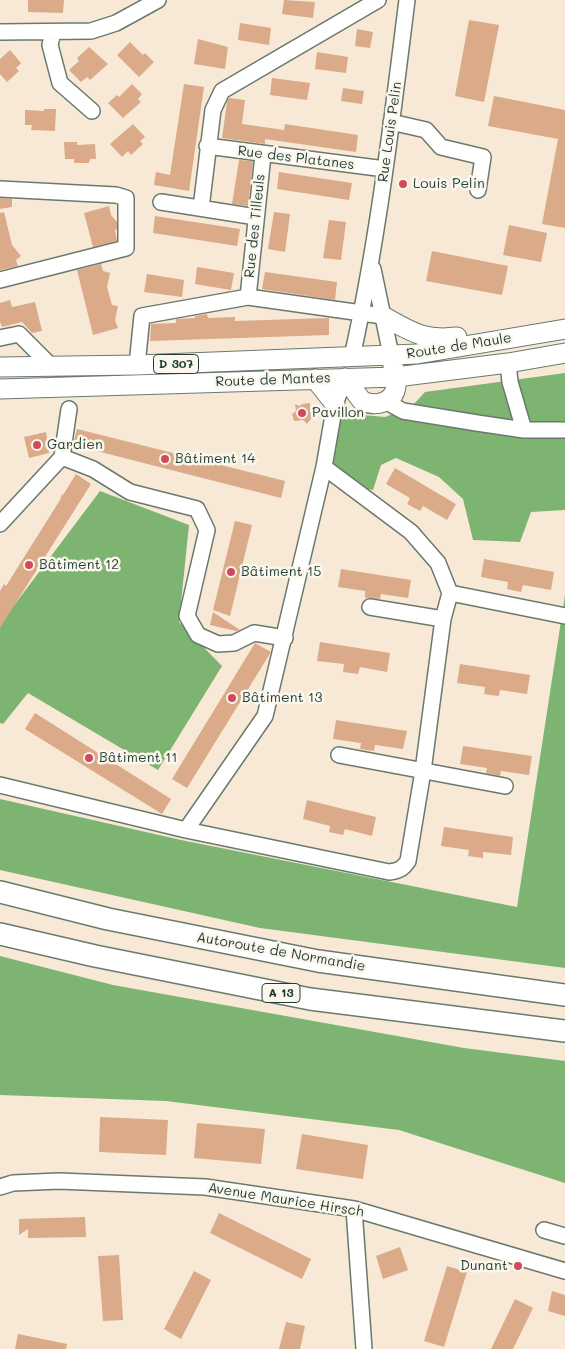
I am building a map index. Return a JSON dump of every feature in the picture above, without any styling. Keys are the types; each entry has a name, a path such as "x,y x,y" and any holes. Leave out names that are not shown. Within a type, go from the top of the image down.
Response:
{"highway":[{"name":"Autoroute de Normandie","path":"0,892 108,919 318,961 565,995"},
{"name":"A 13","path":"0,934 94,956 310,999 565,1031"}],"main road":[{"path":"383,316 424,337 441,339 478,336 486,342"},
{"name":"Route de Maule","path":"352,358 416,354 565,329"},
{"name":"Route de Maule","path":"396,377 508,363 565,353"},
{"path":"352,358 344,378 362,401 376,404 390,399 394,392 396,377 391,355"},
{"name":"Route de Mantes","path":"0,367 137,365 352,358"},
{"name":"Route de Mantes","path":"0,388 396,377"},
{"path":"316,379 335,404"}],"street":[{"path":"0,32 91,32 116,23 158,0"},
{"path":"201,208 213,110 222,91 378,0"},
{"name":"Rue Louis Pelin","path":"352,358 371,263 406,0"},
{"path":"53,32 50,45 60,83 92,111"},
{"path":"391,122 426,130 441,146 483,157 478,190"},
{"name":"Rue des Platanes","path":"208,146 263,155 385,169"},
{"name":"Rue des Tilleuls","path":"248,297 263,155"},
{"path":"0,189 116,195 126,198 126,248 0,280"},
{"path":"161,202 256,217"},
{"name":"Rue Louis Pelin","path":"371,263 391,355"},
{"path":"137,365 142,316 248,297 383,316"},
{"path":"0,338 19,334 52,367"},
{"path":"508,363 510,382 524,430"},
{"path":"186,830 265,716 324,467 335,404 344,378"},
{"path":"385,402 403,412 524,430 565,430"},
{"path":"0,524 62,457 69,409"},
{"path":"62,457 93,469 130,492 197,509 207,530 187,616 198,635 218,644 234,643 254,633 285,638"},
{"path":"0,785 186,830 389,872 396,872 404,868 408,861 423,771 443,620 450,593 438,563 411,532 324,467"},
{"path":"450,593 565,616"},
{"path":"370,607 443,620"},
{"path":"339,755 505,786"},
{"name":"Avenue Maurice Hirsch","path":"0,1187 13,1183 59,1181 205,1187 354,1209 565,1271"},
{"path":"354,1209 364,1349"},
{"path":"544,1230 565,1236"}],"green space":[{"path":"565,373 565,510 531,512 520,542 473,540 463,499 439,477 396,458 381,465 373,490 331,483 340,413 385,417 412,406 425,392"},
{"path":"100,491 189,525 179,622 222,666 158,770 28,693 3,724 0,723 0,624"},
{"path":"565,595 565,968 260,928 0,870 0,799 181,840 517,907"},
{"path":"0,956 113,985 464,1048 565,1061 565,1183 399,1130 166,1101 0,1095"}],"building":[{"path":"28,0 64,0 63,13 28,12"},
{"path":"284,0 315,2 313,18 282,14"},
{"path":"469,20 499,25 484,102 455,96"},
{"path":"240,23 271,28 269,45 238,40"},
{"path":"357,29 373,32 370,48 355,46"},
{"path":"198,39 228,47 225,69 194,64"},
{"path":"130,42 143,55 145,53 154,62 139,77 117,55"},
{"path":"89,47 108,64 90,80 87,77 81,82 69,70 79,61 77,58"},
{"path":"10,50 21,63 16,68 19,71 7,82 0,74 0,59"},
{"path":"317,52 348,57 346,73 315,69"},
{"path":"272,78 310,83 307,100 270,95"},
{"path":"132,84 142,94 138,99 141,102 123,118 108,103 117,95 119,97"},
{"path":"184,84 204,87 189,191 154,185 156,172 170,175"},
{"path":"343,88 364,91 362,104 341,101"},
{"path":"494,96 565,110 565,228 542,224 558,139 488,126"},
{"path":"229,98 245,100 242,124 284,130 285,124 358,135 356,152 265,139 265,144 222,138"},
{"path":"44,109 56,109 55,131 31,130 32,125 25,125 25,110 44,111"},
{"path":"133,124 145,137 140,141 143,144 131,155 128,151 122,157 110,144"},
{"path":"64,142 77,142 77,145 95,144 96,159 90,159 89,163 74,163 74,159 65,159"},
{"path":"239,160 253,161 248,206 232,204"},
{"path":"279,172 352,183 349,200 277,189"},
{"path":"0,198 12,199 12,207 0,209"},
{"path":"109,206 111,215 117,222 117,229 115,230 117,241 93,247 84,213"},
{"path":"4,212 12,245 21,256 16,260 18,266 0,270 0,213"},
{"path":"274,212 290,214 285,252 268,249"},
{"path":"155,216 240,229 237,246 153,233"},
{"path":"329,220 346,222 341,260 323,258"},
{"path":"509,225 547,233 541,262 503,255"},
{"path":"432,251 508,266 502,295 426,281"},
{"path":"101,264 103,271 110,273 107,287 112,305 118,306 115,320 118,328 93,335 77,270"},
{"path":"197,267 234,273 231,290 195,284"},
{"path":"265,272 337,282 335,300 262,289"},
{"path":"147,274 184,280 182,297 144,292"},
{"path":"10,300 12,307 35,302 42,331 32,333 22,322 2,327 0,322 0,303"},
{"path":"207,314 208,318 235,317 235,321 329,318 329,335 150,341 151,324 176,323 176,319 195,318 195,316"},
{"name":"Pavillon","path":"310,403 310,412 314,415 307,424 303,420 294,421 292,414 296,411 295,404 300,406"},
{"name":"Bâtiment 14","path":"77,429 285,481 281,498 73,445"},
{"name":"Gardien","path":"46,432 49,453 29,458 24,437"},
{"path":"395,468 456,504 447,520 423,506 420,511 407,504 410,498 386,484"},
{"name":"Bâtiment 12","path":"76,474 91,484 0,628 0,591 4,584 6,586"},
{"name":"Bâtiment 15","path":"235,521 252,525 230,616 213,610"},
{"path":"484,559 554,572 551,590 523,585 521,592 507,589 508,582 481,577"},
{"path":"341,569 411,580 408,598 381,594 380,599 365,598 365,591 338,587"},
{"path":"213,612 240,630 236,631 210,625"},
{"path":"320,642 390,653 387,672 360,667 358,674 343,672 344,664 317,661"},
{"name":"Bâtiment 13","path":"255,643 271,652 187,788 172,779"},
{"path":"460,664 530,675 527,694 500,690 499,696 490,695 484,694 485,687 457,683"},
{"name":"Bâtiment 11","path":"35,713 171,799 162,814 25,729"},
{"path":"336,720 407,731 403,749 375,745 374,751 360,749 361,743 333,739"},
{"path":"463,746 532,756 529,775 501,771 500,776 486,773 487,768 460,764"},
{"path":"307,800 376,817 372,836 345,829 343,835 329,832 330,826 303,819"},
{"path":"444,827 513,837 511,855 483,852 483,858 475,857 468,856 469,850 441,846"},
{"path":"100,1117 168,1120 166,1155 99,1152"},
{"path":"197,1123 265,1129 261,1164 194,1158"},
{"path":"302,1134 368,1145 363,1179 296,1169"},
{"path":"219,1213 311,1259 302,1279 210,1233"},
{"path":"85,1217 86,1237 28,1238 28,1229 19,1235 19,1219"},
{"path":"400,1247 408,1270 383,1279 376,1256"},
{"path":"119,1255 123,1320 103,1321 98,1256"},
{"path":"447,1266 467,1272 444,1347 424,1341"},
{"path":"194,1271 211,1280 181,1339 164,1329"},
{"path":"552,1291 565,1295 565,1316 548,1311"},
{"path":"515,1299 533,1308 513,1349 491,1349"},
{"path":"286,1322 305,1326 300,1349 279,1349"},
{"path":"18,1334 67,1344 66,1349 15,1349"}],"place":[{"name":"Louis Pelin","path":"403,184"},
{"name":"Pavillon","path":"302,413"},
{"name":"Gardien","path":"37,445"},
{"name":"Bâtiment 14","path":"165,459"},
{"name":"Bâtiment 12","path":"29,565"},
{"name":"Bâtiment 15","path":"231,572"},
{"name":"Bâtiment 13","path":"232,698"},
{"name":"Bâtiment 11","path":"89,758"},
{"name":"Dunant","path":"518,1266"}]}
